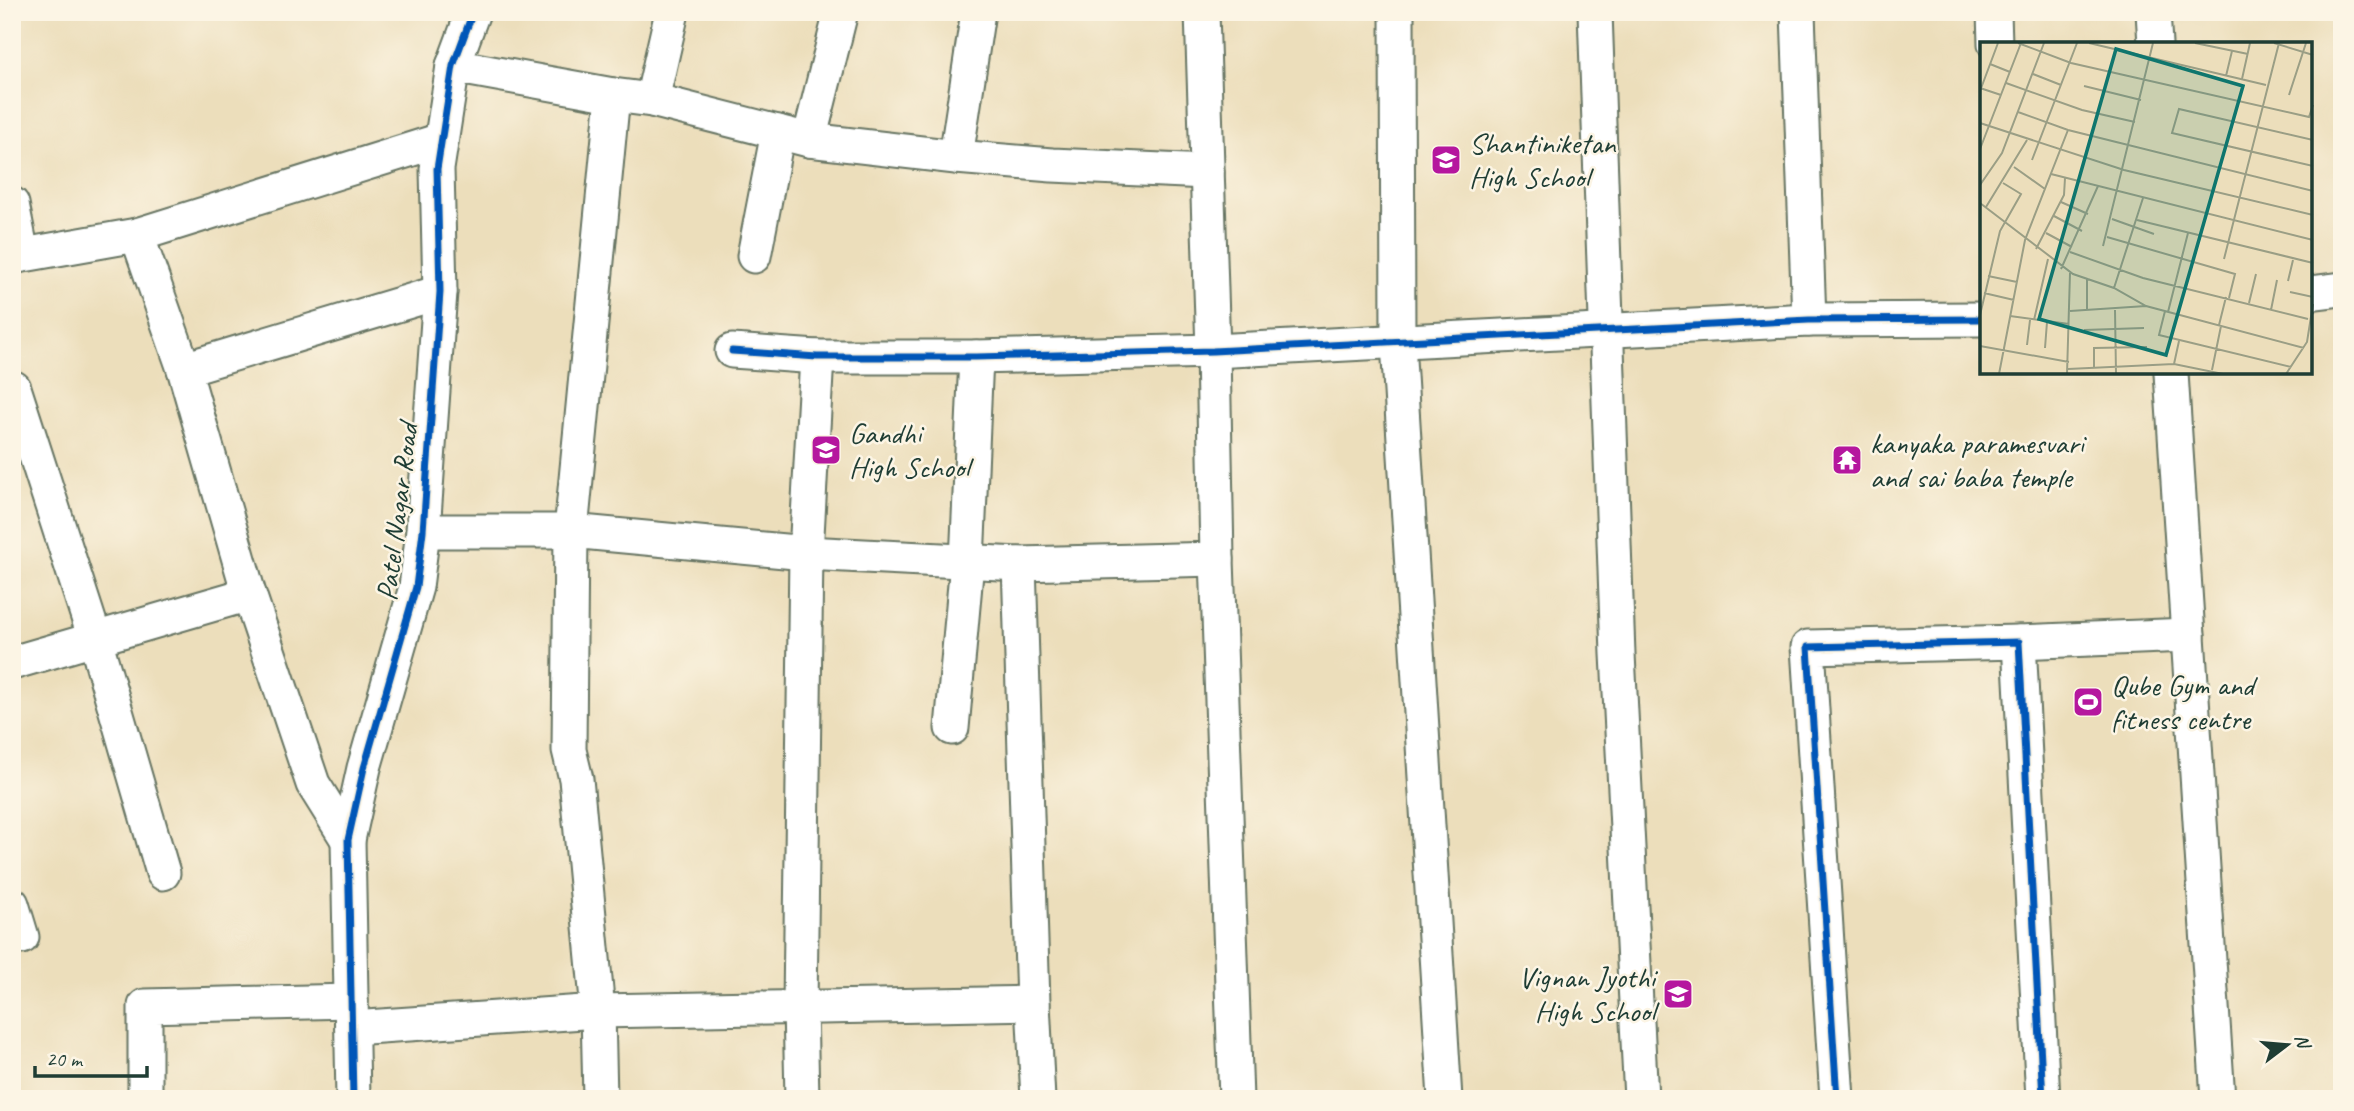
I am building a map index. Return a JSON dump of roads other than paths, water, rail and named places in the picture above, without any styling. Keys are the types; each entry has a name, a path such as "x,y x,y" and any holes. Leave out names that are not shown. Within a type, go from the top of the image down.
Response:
{"street":[{"name":"Patel Nagar Road","path":"352,1099 348,840 364,768 416,587 424,531 440,292 437,169 453,66 473,12"},
{"path":"653,100 673,12"},
{"path":"809,140 841,12"},
{"path":"956,157 978,12"},
{"path":"1202,12 1217,559 1237,1099"},
{"path":"1397,12 1398,343 1445,1099"},
{"path":"1595,12 1618,641 1641,1099"},
{"path":"1798,12 1810,320"},
{"path":"1994,12 1995,42"},
{"path":"2153,12 2155,42"},
{"path":"453,66 653,100 809,140 1052,165 1207,172"},
{"path":"600,1099 598,1011 576,779 569,750 571,531 612,95"},
{"path":"754,256 778,132"},
{"path":"12,204 17,255 137,234 441,140"},
{"path":"137,234 184,369 249,594 313,784 348,840"},
{"path":"2312,293 2342,289"},
{"path":"184,369 440,292"},
{"path":"732,351 817,357 976,357 1213,351 1810,320 1980,318"},
{"path":"802,1099 800,1006 806,553 817,357"},
{"path":"952,728 967,562 976,357"},
{"path":"2171,374 2218,1099"},
{"path":"14,388 94,639 163,873"},
{"path":"424,531 571,531 806,553 1019,564 1217,559"},
{"path":"1019,564 1038,1099"},
{"path":"12,663 249,594"},
{"path":"1837,1099 1808,647 2188,635"},
{"path":"2019,642 2043,1099"},
{"path":"12,904 22,937"},
{"path":"145,1099 145,1006 351,1014 1033,1003"}],"place":[{"name":"Shantiniketan High School","path":"1446,160"},
{"name":"Gandhi High School","path":"826,450"},
{"name":"kanyaka paramesvari and sai baba temple","path":"1847,460"},
{"name":"Qube Gym and fitness centre","path":"2088,702"},
{"name":"Vignan Jyothi High School","path":"1678,994"}]}
